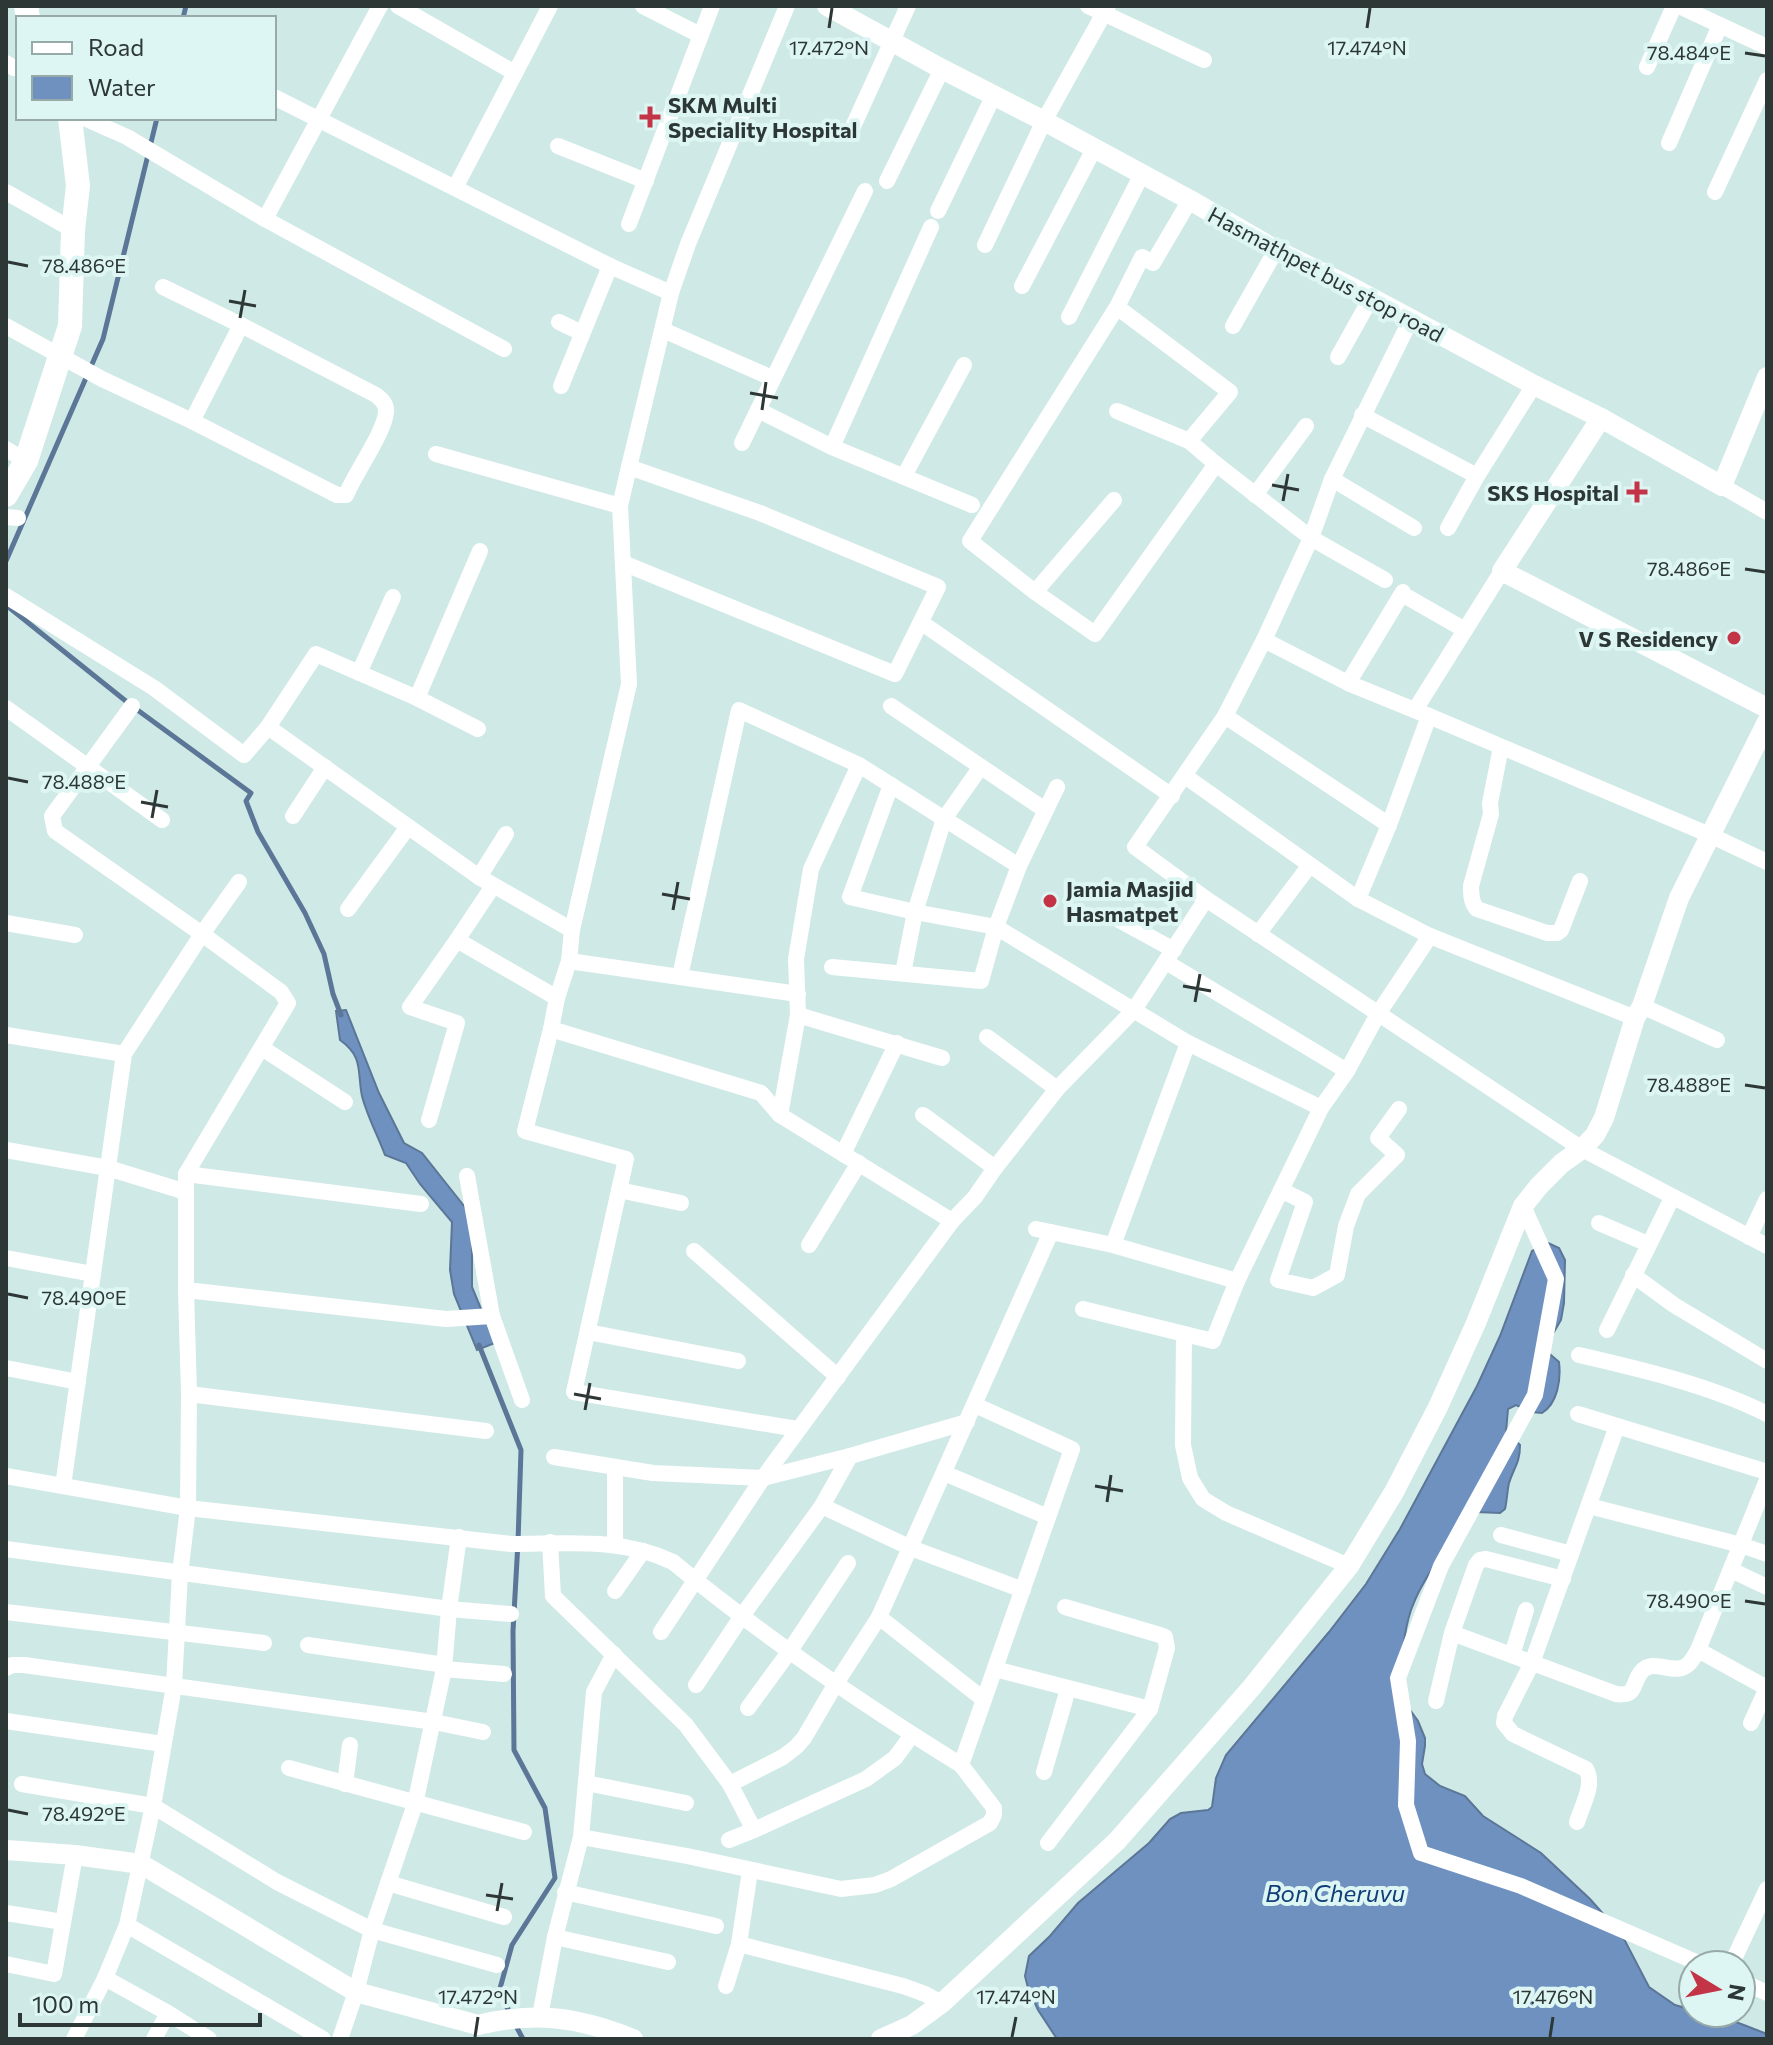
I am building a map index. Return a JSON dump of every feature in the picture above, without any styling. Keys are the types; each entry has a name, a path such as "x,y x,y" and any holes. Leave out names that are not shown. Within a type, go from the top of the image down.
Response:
{"main road":[{"path":"6,495 16,455 70,362 73,230 78,186 70,120"}],"street":[{"path":"265,219 380,6"},
{"path":"398,6 515,73"},
{"path":"455,188 550,6"},
{"path":"643,6 700,35"},
{"path":"629,224 712,6"},
{"path":"787,6 688,244 671,293 629,467 620,506 629,684 572,930 569,961 525,1131 626,1159 574,1392 797,1429"},
{"name":"Hasmathpet bus stop road","path":"827,6 1190,200 1276,250 1601,418 1722,486"},
{"path":"850,133 908,6"},
{"path":"1088,6 1106,10 1204,60"},
{"path":"1647,67 1676,6 1767,47"},
{"path":"985,245 1044,121 1106,10"},
{"path":"1669,143 1720,25"},
{"path":"887,181 942,69"},
{"path":"1715,192 1767,80"},
{"path":"938,211 994,95"},
{"path":"276,98 610,266 671,293"},
{"path":"89,120 127,137 265,219 504,349"},
{"path":"558,146 646,181"},
{"path":"1022,286 1094,149"},
{"path":"1069,317 1142,174"},
{"path":"742,443 865,191"},
{"path":"6,192 73,230"},
{"path":"1190,200 1153,263 1142,257 1117,307 970,541 1095,634 1216,464"},
{"path":"832,447 931,227"},
{"path":"1233,326 1276,250"},
{"path":"561,386 610,266"},
{"path":"6,326 102,379 337,495 342,496 348,491 379,431 386,406 376,395 163,287"},
{"path":"1338,357 1371,298"},
{"path":"1117,307 1230,392 1189,441"},
{"path":"1411,319 1332,479 1311,538 1225,716 1135,847 1206,899 1582,1149 1767,1246"},
{"path":"559,322 582,333"},
{"path":"192,421 241,325"},
{"path":"663,330 772,378"},
{"path":"904,476 964,365"},
{"path":"1767,377 1722,486 1767,512"},
{"path":"1448,528 1534,385"},
{"path":"758,410 832,447 972,505"},
{"path":"1117,411 1189,441 1311,538 1385,580"},
{"path":"1362,415 1477,476"},
{"path":"1358,899 1389,825 1422,713 1465,630 1601,418"},
{"path":"1255,495 1306,426"},
{"path":"436,454 620,506"},
{"path":"623,563 895,674 938,587 760,513 629,467"},
{"path":"1332,479 1414,528"},
{"path":"1035,592 1114,500"},
{"path":"417,698 480,551"},
{"path":"1502,571 1767,708"},
{"path":"1348,683 1406,595 1465,630"},
{"path":"6,596 154,688 244,755 268,727 316,654 417,698 478,729"},
{"path":"359,673 393,597"},
{"path":"922,623 1172,796"},
{"path":"1264,640 1348,683 1710,835 1767,862"},
{"path":"74,2039 127,1925 153,1806 174,1686 180,1574 188,1508 186,1174 288,1003 281,992 55,831 52,816 132,706"},
{"path":"891,706 1045,810"},
{"path":"6,708 162,820"},
{"path":"680,976 739,710 859,765 1019,866"},
{"path":"1225,716 1389,825"},
{"path":"881,2039 912,2025 942,2003 1117,1841 1252,1687 1349,1566 1394,1492 1438,1407 1523,1206 1562,1163 1595,1135 1604,1118 1679,898 1767,722"},
{"path":"268,727 486,882 572,930"},
{"path":"1501,747 1490,803 1491,814 1471,886 1474,906 1547,933 1557,933 1561,930 1580,881"},
{"path":"780,1115 798,1015 796,959 811,869 859,765"},
{"path":"293,816 325,767"},
{"path":"903,973 915,912 944,819 980,768"},
{"path":"1185,776 1358,899 1430,936 1717,1040"},
{"path":"891,785 850,897 996,927 1188,1043 1321,1108"},
{"path":"832,967 981,981 996,927 1019,866 1057,787"},
{"path":"348,909 408,827"},
{"path":"429,1120 457,1023 410,1007 457,940 506,834"},
{"path":"1258,934 1310,865"},
{"path":"63,1486 124,1054 239,882"},
{"path":"661,1632 797,1429 952,1221 975,1197 1057,1089 1134,1010 1206,899"},
{"path":"1119,920 1347,1071"},
{"path":"6,923 75,935"},
{"path":"1083,1309 1213,1341 1237,1281 1321,1108 1430,936"},
{"path":"457,940 557,998"},
{"path":"569,961 798,994"},
{"path":"798,1015 942,1058"},
{"path":"551,1029 761,1093 780,1115 952,1221"},
{"path":"6,1035 124,1054"},
{"path":"987,1037 1057,1089"},
{"path":"843,1154 897,1043"},
{"path":"1113,1245 1188,1043"},
{"path":"262,1048 345,1102"},
{"path":"1281,1190 1305,1202 1278,1280 1313,1288 1337,1275 1346,1226 1358,1194 1397,1155 1378,1138 1399,1109"},
{"path":"923,1115 995,1168"},
{"path":"6,1150 108,1168 186,1192"},
{"path":"809,1245 859,1163"},
{"path":"186,1174 421,1204"},
{"path":"467,1176 492,1316 522,1400"},
{"path":"619,1190 681,1203"},
{"path":"1607,1330 1672,1198"},
{"path":"1749,1237 1767,1199"},
{"path":"1523,1206 1556,1279 1535,1395 1441,1566 1398,1678 1408,1741 1406,1805 1421,1853 1521,1886 1677,1954"},
{"path":"1599,1223 1648,1244"},
{"path":"730,1784 796,1747 879,1617 975,1405 1043,1231 1113,1245 1237,1281"},
{"path":"694,1251 838,1377"},
{"path":"6,1258 93,1274"},
{"path":"1633,1275 1674,1305 1767,1361"},
{"path":"186,1290 446,1319 492,1316"},
{"path":"588,1332 738,1361"},
{"path":"1184,1334 1183,1445 1190,1478 1203,1499 1226,1513 1349,1566"},
{"path":"1579,1355 1652,1373 1743,1402 1767,1414"},
{"path":"6,1368 78,1382"},
{"path":"189,1394 486,1431"},
{"path":"961,1765 1072,1449 975,1405"},
{"path":"1578,1414 1767,1472"},
{"path":"554,1457 653,1473 763,1478 967,1422"},
{"path":"1577,1822 1589,1784 1586,1769 1513,1734 1504,1723 1532,1663 1617,1426"},
{"path":"696,1685 822,1506 850,1456"},
{"path":"615,1467 615,1545"},
{"path":"944,1473 1048,1517"},
{"path":"6,1476 188,1508 511,1544 615,1545 656,1554 673,1562 835,1685 961,1765 994,1808 990,1823 891,1879 875,1885 841,1889 581,1837"},
{"path":"1452,1633 1616,1694 1624,1695 1631,1691 1641,1671 1647,1667 1680,1669 1698,1650 1767,1480"},
{"path":"822,1506 911,1548 1023,1590"},
{"path":"1589,1506 1767,1554"},
{"path":"1501,1535 1571,1554"},
{"path":"340,2039 372,1930 415,1804 445,1667 459,1537"},
{"path":"550,1542 553,1596 686,1725 730,1784 754,1830"},
{"path":"6,1549 449,1609 511,1614"},
{"path":"615,1591 643,1551"},
{"path":"1436,1701 1452,1633 1480,1560 1563,1579"},
{"path":"748,1708 848,1563"},
{"path":"1731,1570 1767,1587"},
{"path":"1048,1843 1150,1709 1167,1648 1165,1637 1065,1607"},
{"path":"1512,1655 1526,1610"},
{"path":"6,1612 264,1643"},
{"path":"879,1617 983,1699"},
{"path":"308,1645 504,1674"},
{"path":"1698,1650 1767,1688 1751,1723"},
{"path":"533,2017 581,1837 594,1692 614,1654"},
{"path":"6,1668 24,1665 434,1722 483,1732"},
{"path":"995,1669 1150,1709"},
{"path":"1044,1772 1068,1689"},
{"path":"6,1721 163,1744"},
{"path":"729,1840 866,1779 895,1758 912,1735"},
{"path":"345,1784 350,1745"},
{"path":"289,1768 524,1832"},
{"path":"586,1783 686,1803"},
{"path":"22,1784 153,1806 277,1882 372,1930 497,1965"},
{"path":"6,1850 141,1864 356,1992 481,2028 533,2017 581,2021 633,2039"},
{"path":"6,1964 54,1974 75,1855"},
{"path":"726,1986 739,1944 750,1871"},
{"path":"388,1883 504,1917"},
{"path":"1739,1949 1767,1889"},
{"path":"565,1892 716,1926"},
{"path":"6,1913 63,1922"},
{"path":"127,1925 323,2039"},
{"path":"555,1937 668,1962"},
{"path":"739,1944 903,1986 942,2003"},
{"path":"105,1978 209,2039"},
{"path":"154,2039 168,2013"}],"water":[{"path":"346,1010 379,1093 404,1143 422,1153 472,1216 472,1287 495,1343 477,1350 454,1294 450,1270 452,1222 406,1163 385,1155 364,1103 356,1059 340,1040 336,1011"},
{"name":"Bon Cheruvu","path":"1548,1243 1559,1248 1565,1260 1561,1320 1544,1349 1559,1362 1557,1390 1552,1403 1542,1413 1516,1405 1508,1409 1506,1432 1520,1445 1505,1509 1500,1513 1476,1512 1423,1583 1406,1631 1400,1696 1418,1721 1425,1738 1422,1764 1425,1774 1440,1786 1465,1796 1483,1816 1541,1853 1590,1899 1622,1935 1649,1987 1677,2006 1677,2029 1754,2029 1767,2034 1767,2039 1057,2039 1028,1988 1025,1976 1029,1956 1078,1903 1149,1843 1170,1819 1181,1813 1212,1807 1216,1778 1226,1755 1366,1584 1400,1529 1477,1386 1500,1336 1532,1251"}],"waterway":[{"path":"184,16 186,6"},
{"path":"6,561 103,339 157,120"},
{"path":"6,605 132,706 251,793 246,801 258,832 305,913 324,954 341,1015"},
{"path":"479,1345 521,1450 513,1631 514,1750 545,1808 555,1878 512,1945 499,1992 510,2013"},
{"path":"516,2026 523,2039"}],"place":[{"name":"SKM Multi Speciality Hospital","path":"650,117"},
{"name":"SKS Hospital","path":"1637,492"},
{"name":"V S Residency","path":"1734,638"},
{"name":"Jamia Masjid Hasmatpet","path":"1050,901"}]}
